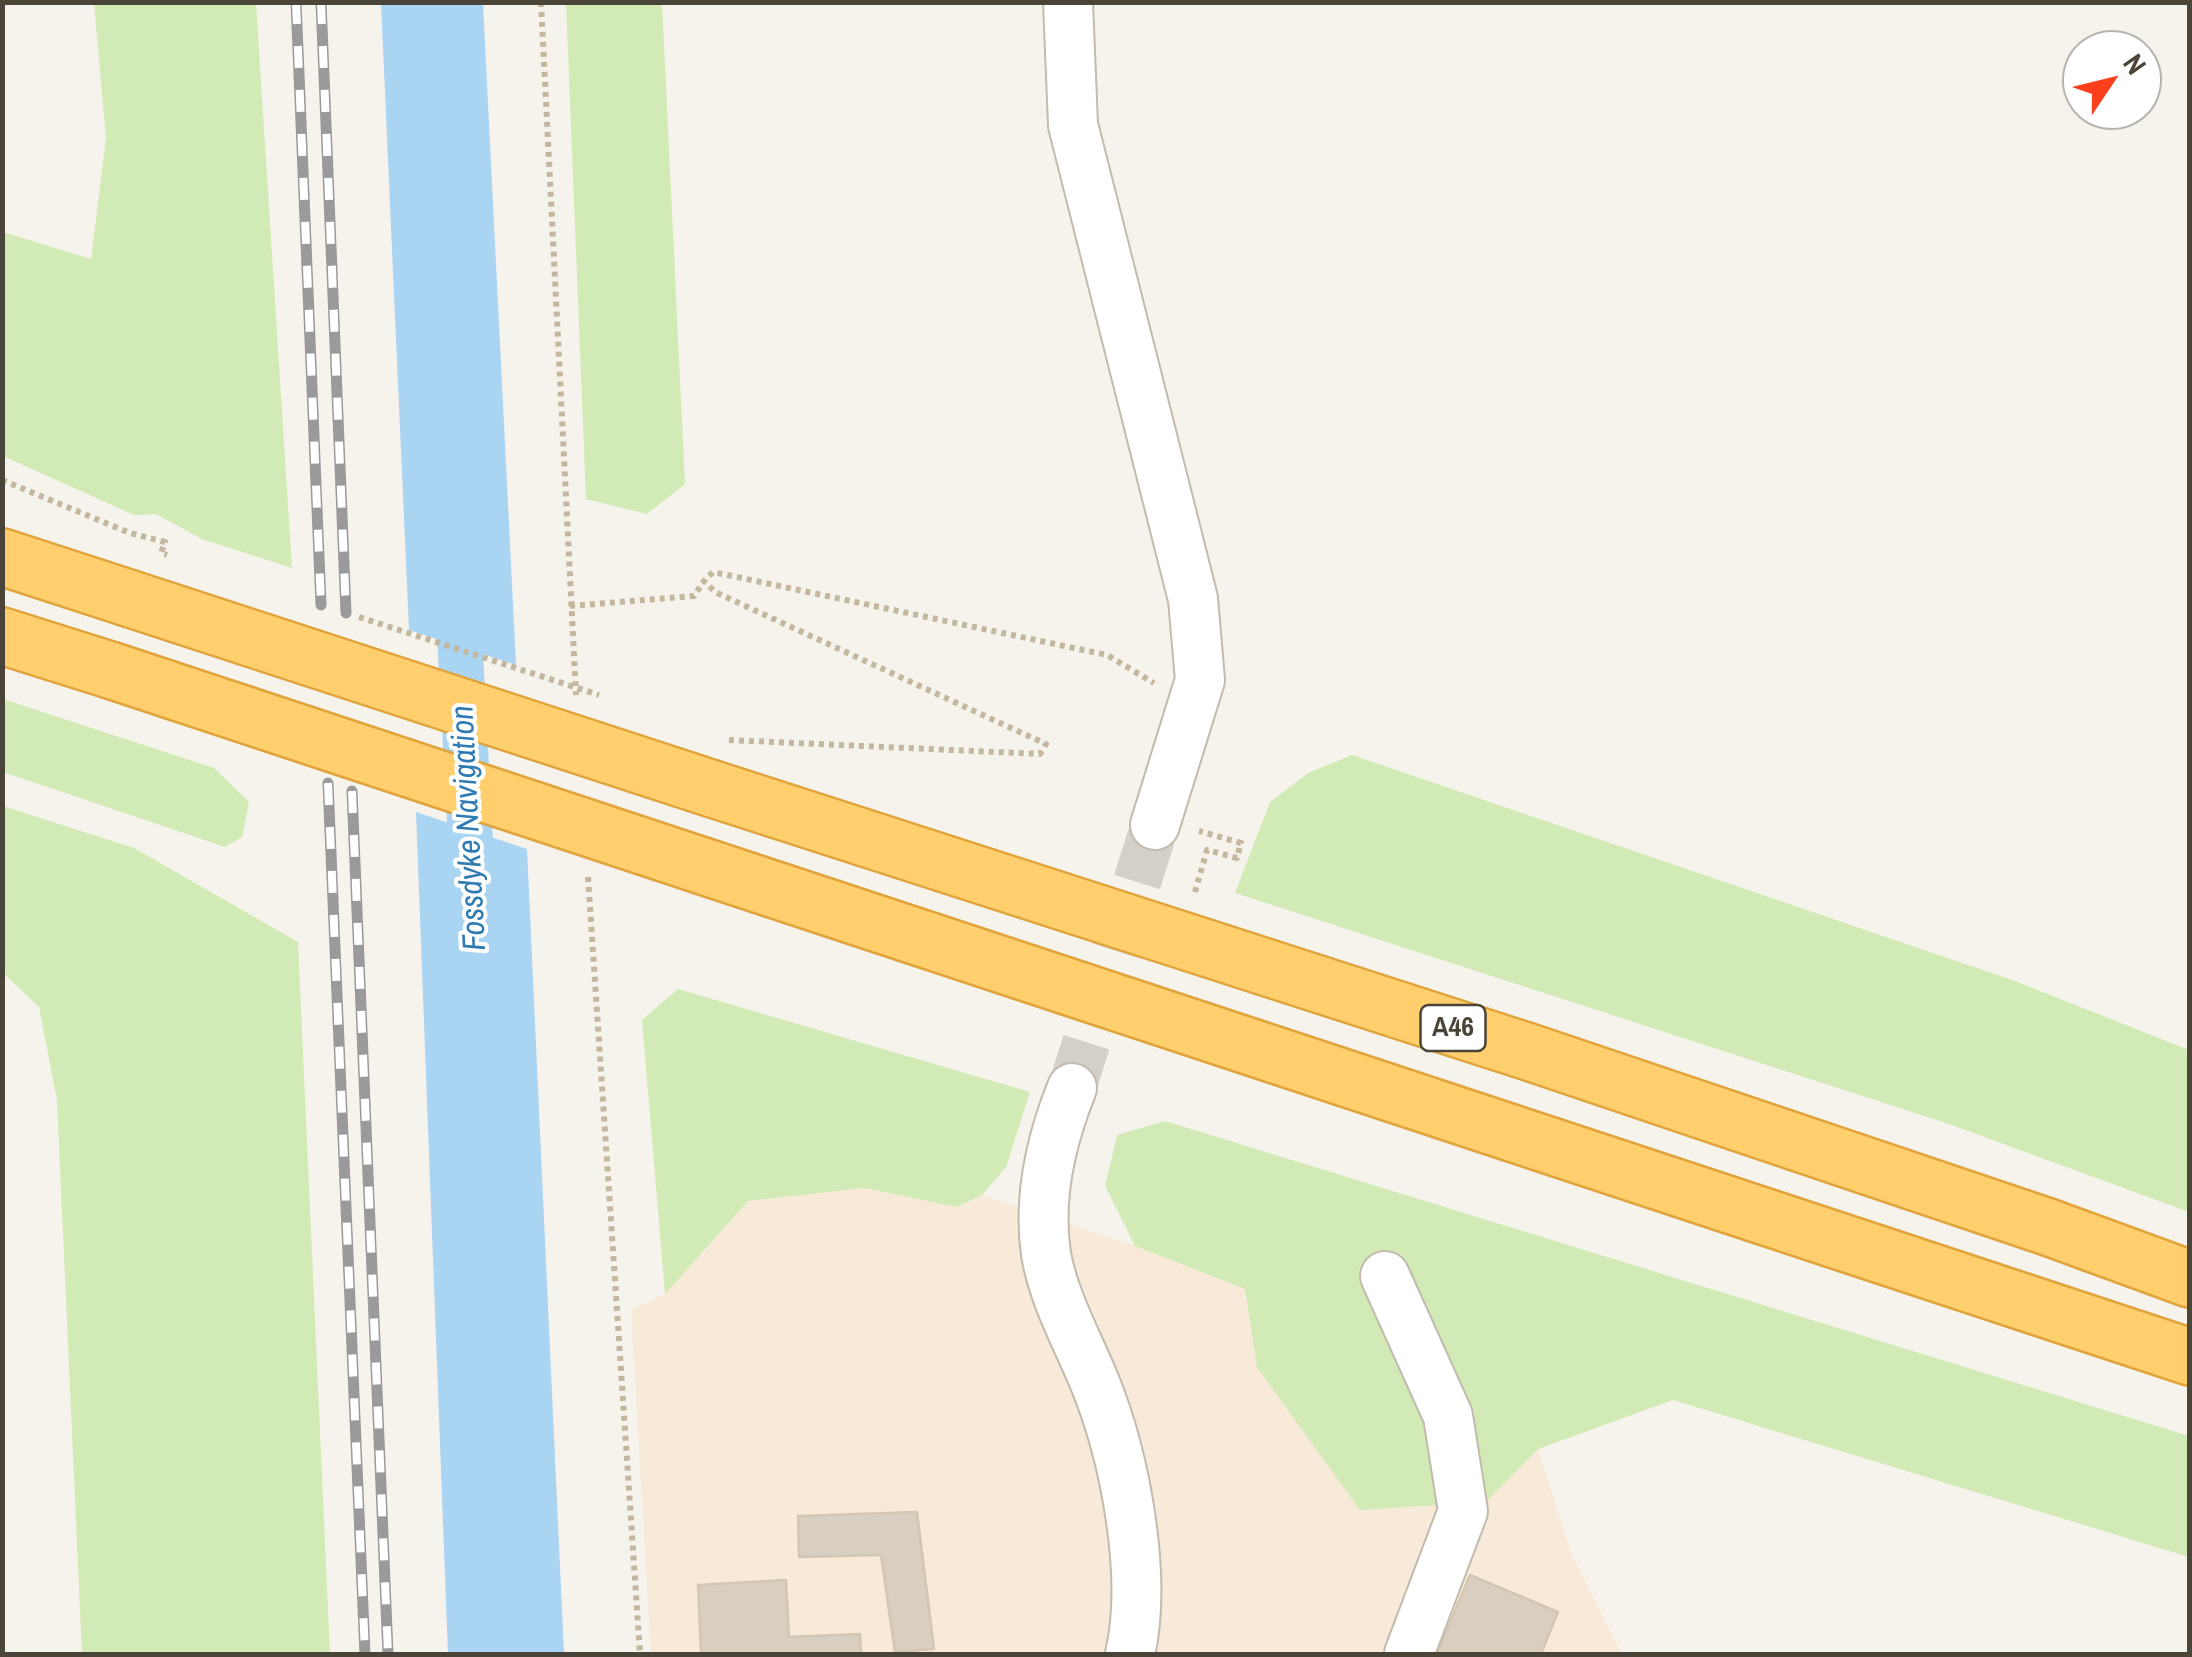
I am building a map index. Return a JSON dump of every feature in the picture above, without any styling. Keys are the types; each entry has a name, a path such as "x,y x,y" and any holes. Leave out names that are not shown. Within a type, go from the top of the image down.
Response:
{"highway":[{"name":"A46","path":"2,557 128,598 714,762 1530,1052 2048,1226 2190,1280"},
{"path":"2,636 2190,1357"}],"lane":[{"path":"1068,2 1073,124 1193,599 1200,652 1196,702 1174,827"},
{"path":"1072,1088 1060,1119 1044,1198 1046,1253 1060,1300 1110,1424 1138,1588 1130,1654"},
{"path":"1385,1276 1448,1416 1463,1510 1409,1654"}],"path":[{"path":"541,2 576,705"},
{"path":"2,480 130,533 165,542 161,553 178,559"},
{"path":"570,606 694,596 713,572 1107,655 1196,702"},
{"path":"704,582 715,592 1046,744 1040,754 727,740 714,762"},
{"path":"1174,827 1241,843 1237,858 1207,850 1195,892"},
{"path":"587,864 640,1654"}],"shaded area":[{"path":"865,1188 956,1207 982,1195 1135,1246 1245,1289 1257,1367 1538,1449 1570,1550 1622,1654 651,1654 631,1310 665,1294 748,1201"}],"green space":[{"path":"94,3 256,3 292,568 202,539 156,514 134,515 3,456 3,232 91,259 106,138"},
{"path":"566,3 662,3 685,484 647,514 586,499"},
{"path":"3,699 214,768 249,802 242,837 225,847 3,772"},
{"path":"1352,755 2015,981 2189,1050 2189,1212 1949,1124 1235,893 1270,802 1308,773"},
{"path":"3,806 134,848 298,942 330,1654 82,1654 57,1100 39,1007 3,973"},
{"path":"678,989 1030,1092 1006,1167 982,1195 956,1207 865,1188 748,1201 665,1294 642,1020"},
{"path":"1165,1121 2189,1436 2189,1557 1673,1400 1538,1449 1486,1502 1360,1510 1257,1367 1245,1289 1135,1246 1105,1186 1117,1135"}],"water":[{"path":"381,3 483,3 516,665 409,630"},
{"path":"416,812 527,849 564,1654 448,1654"}],"building":[{"path":"917,1512 934,1649 895,1652 881,1555 799,1557 798,1516"},
{"path":"1470,1575 1558,1612 1541,1654 1437,1654"},
{"path":"786,1580 789,1637 860,1634 861,1654 701,1654 698,1585"}],"waterway":[{"name":"Fossdyke Navigation","path":"457,588 473,889"}],"tunnel":[{"path":"1072,1088 1155,825"}],"railway":[{"path":"296,2 321,605"},
{"path":"321,2 346,613"},
{"path":"328,783 365,1654"},
{"path":"352,791 388,1654"}]}
